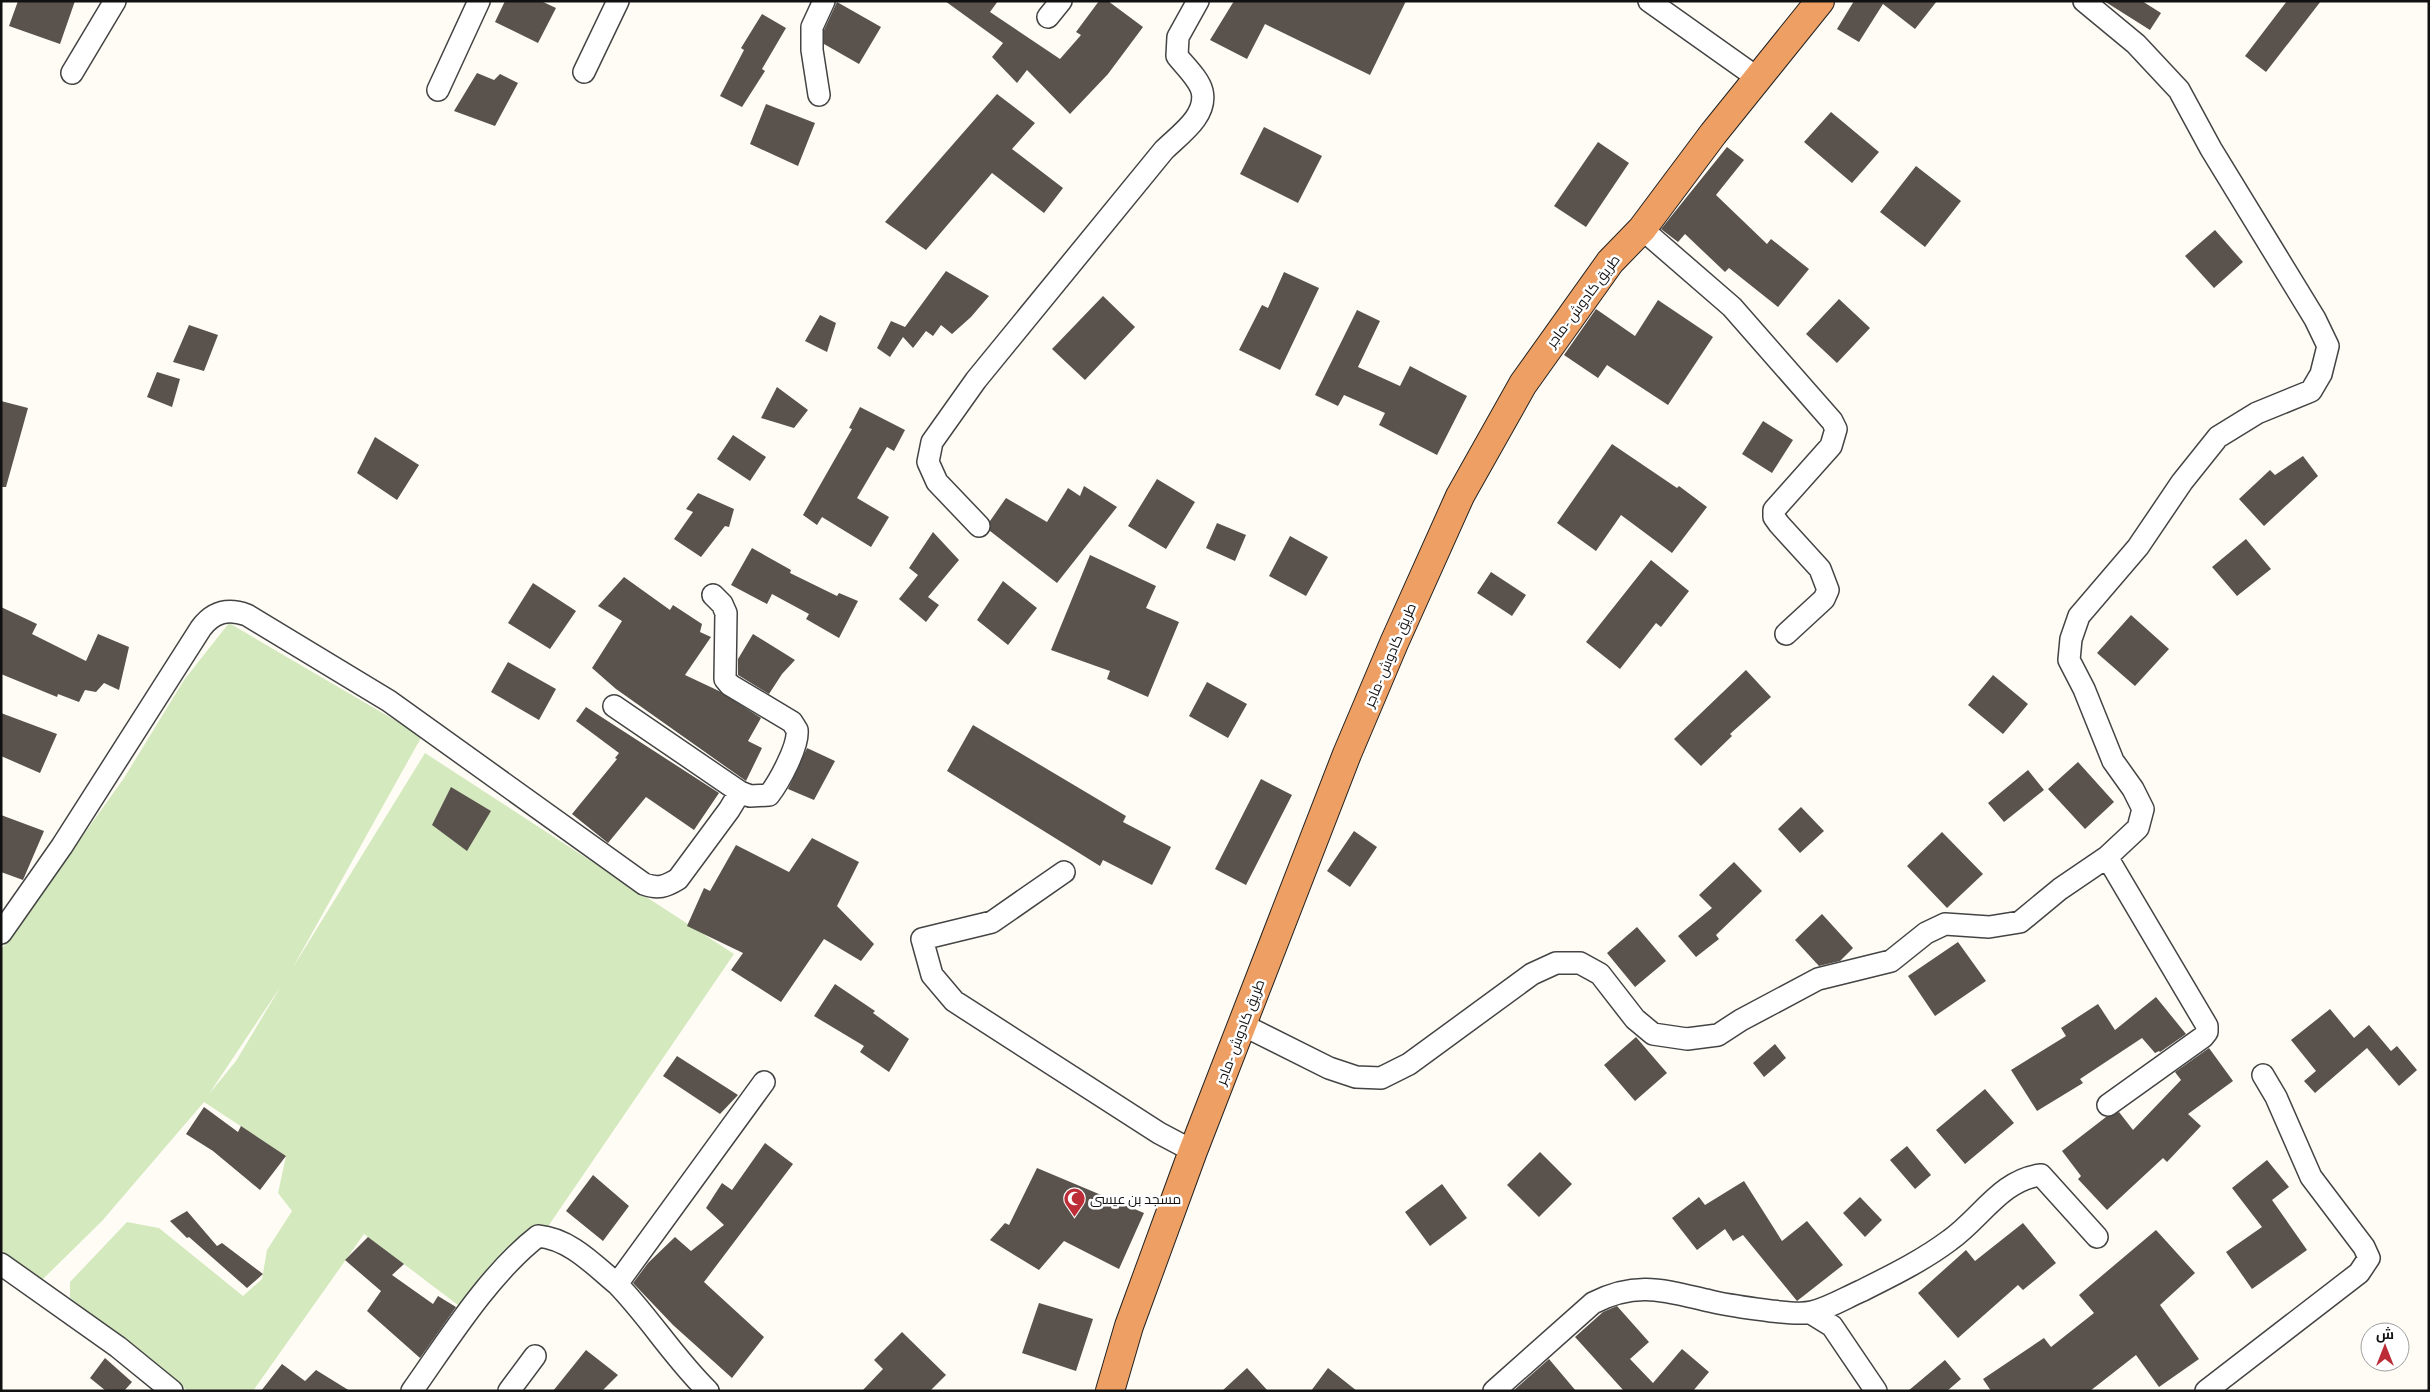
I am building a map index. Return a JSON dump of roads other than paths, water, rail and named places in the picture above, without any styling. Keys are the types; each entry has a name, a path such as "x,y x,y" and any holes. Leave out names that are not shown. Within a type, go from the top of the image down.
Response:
{"highway":[{"name":"طريق كادوش -ماجر","path":"1110,1391 1129,1326 1193,1152 1244,1025 1347,754 1460,496 1523,384 1610,262 1642,229 1713,134 1820,1"}],"street":[{"path":"72,74 115,1"},
{"path":"438,90 479,1"},
{"path":"584,72 618,1"},
{"path":"819,95 812,50 812,27 824,1"},
{"path":"979,526 937,482 928,462 932,442 976,380 1164,150 1196,119 1203,104 1202,90 1177,56 1178,37 1198,1"},
{"path":"1649,1 1759,79"},
{"path":"1244,1025 1328,1068 1356,1077 1381,1078 1410,1064 1532,974 1556,963 1580,963 1600,974 1635,1018 1653,1034 1687,1039 1718,1035 1749,1015 1818,979 1891,961 1926,933 1945,924 1989,927 2020,922 2060,889 2107,857 2138,828 2142,809 2133,790 2113,761 2084,688 2069,660 2071,639 2079,616 2138,547 2182,482 2218,437 2257,413 2311,391 2321,374 2328,346 2315,319 2211,149 2179,90 2136,44 2084,1"},
{"path":"1642,229 1732,307 1832,421 1836,428 1832,446 1774,510 1774,517 1779,524 1820,569 1828,590 1824,599 1786,634"},
{"path":"614,706 740,792 750,796 769,795 780,779 796,743 797,730 792,722 730,685 725,678 726,613 722,604 713,595"},
{"path":"1,933 62,846 200,628 208,618 226,611 236,611 247,615 389,700 644,884 656,888 667,886 678,879 740,792"},
{"path":"2107,857 2207,1026 2207,1032 2203,1037 2108,1105"},
{"path":"1064,872 992,922 922,939 932,975 954,1001 1159,1133 1193,1152"},
{"path":"2206,1391 2359,1273 2368,1258 2364,1247 2311,1176 2276,1097 2263,1074"},
{"path":"617,1284 764,1082"},
{"path":"1494,1391 1593,1303 1623,1291 1645,1288 1673,1291 1711,1302 1746,1308 1811,1313 1836,1303 1920,1260 1951,1240 2012,1184 2027,1177 2041,1176 2097,1237"},
{"path":"412,1391 472,1308 522,1248 538,1236 553,1237 567,1244 617,1284 663,1338 677,1359 708,1391"},
{"path":"1,1264 118,1347 172,1391"},
{"path":"1811,1313 1832,1326 1874,1390"},
{"path":"509,1391 535,1356"}],"place":[{"name":"مسجد بن عيسى","path":"1074,1218"}]}
